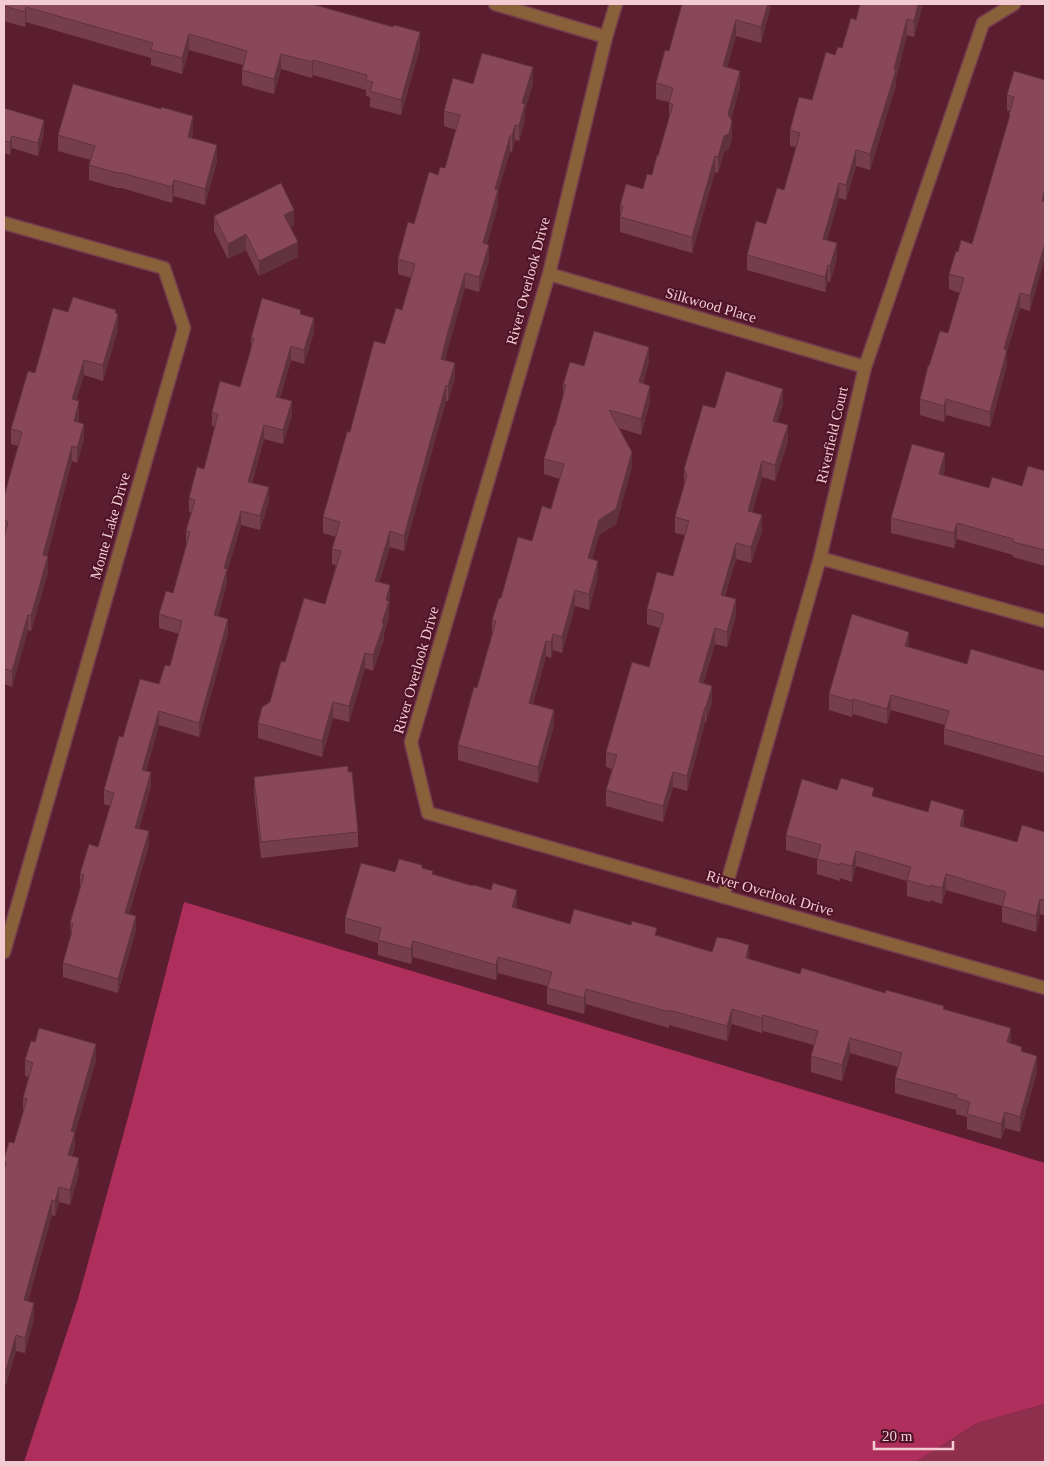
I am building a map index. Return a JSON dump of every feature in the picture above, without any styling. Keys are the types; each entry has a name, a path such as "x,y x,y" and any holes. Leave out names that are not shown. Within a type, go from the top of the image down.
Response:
{"street":[{"path":"495,4 606,37"},
{"name":"River Overlook Drive","path":"616,4 606,37 548,274 410,742 428,813 1045,988"},
{"name":"Riverfield Court","path":"723,897 820,558 865,367 984,23 1014,4"},
{"name":"Monte Lake Drive","path":"4,223 164,268 184,328 4,952"},
{"name":"Silkwood Place","path":"548,274 865,367"},
{"path":"820,558 1045,621"}],"shaded area":[{"path":"184,902 1045,1163 1045,1404 977,1423 916,1462 24,1462 78,1299 132,1103"},
{"path":"1045,1404 1045,1462 916,1462 977,1423"}],"building":[{"path":"4,4 312,4 393,27 394,25 420,32 401,100 370,91 373,82 366,80 367,75 313,60 312,62 281,54 274,79 242,70 247,51 189,34 182,58 151,50 153,43 26,7 25,12 4,6"},
{"path":"682,4 768,4 761,27 736,20 723,66 740,71 728,114 732,121 729,134 724,136 718,157 715,156 692,237 620,217 623,206 620,206 626,184 643,189 647,174 652,175 658,156 673,104 669,103 673,88 656,83 665,50 669,51"},
{"path":"860,4 918,4 914,21 907,19 894,69 896,70 870,154 856,150 846,185 839,183 823,239 837,243 830,266 828,265 825,277 747,255 756,221 766,224 777,188 784,190 800,133 790,130 799,97 812,100 826,52 835,55 838,47 842,48 851,18 856,20"},
{"path":"482,53 533,67 522,103 525,104 519,126 515,125 512,136 510,136 495,189 498,190 483,243 489,245 479,277 465,273 450,324 441,359 455,363 448,386 446,385 404,536 390,531 375,581 390,585 386,600 389,601 382,623 384,623 373,655 365,653 349,706 333,702 322,741 258,723 262,707 270,702 281,661 285,662 304,598 325,604 341,551 332,549 340,522 323,517 347,432 350,432 374,341 385,344 396,308 402,310 415,264 398,259 408,222 414,224 429,172 438,175 440,167 445,168 460,115 444,111 453,78 473,84"},
{"path":"1014,71 1045,80 1045,188 1042,201 1045,202 1045,243 1030,296 1020,293 1004,349 1007,350 990,412 946,399 944,406 920,399 928,366 940,331 948,333 964,278 949,274 961,240 972,244 1010,115 1014,97 1007,95"},
{"path":"73,84 193,116 188,137 217,145 205,189 174,180 172,187 89,165 95,146 58,135"},
{"path":"4,108 44,120 38,143 12,136 10,142 4,141"},
{"path":"281,183 294,210 284,215 298,242 259,261 246,234 228,244 214,216"},
{"path":"73,297 116,310 115,313 118,314 103,365 84,360 72,399 79,401 74,421 84,424 77,448 72,446 43,555 48,556 31,616 28,615 12,671 4,669 4,538 8,522 4,520 4,497 22,432 11,429 28,371 35,373 53,308 68,312"},
{"path":"262,298 301,310 300,314 314,318 304,350 291,346 276,397 292,401 283,430 264,425 248,482 269,487 260,516 241,511 224,568 227,569 214,615 228,619 199,723 159,711 142,770 151,772 135,828 149,831 125,913 136,916 118,979 63,963 72,931 73,924 70,923 84,875 80,874 89,844 98,847 114,793 104,790 119,736 123,737 140,679 159,684 165,665 170,666 182,621 159,614 166,591 173,593 190,532 186,531 195,500 189,498 197,467 204,469 218,414 212,412 220,381 240,387 254,338 251,338"},
{"path":"594,331 649,347 639,382 650,386 641,419 609,410 632,452 616,509 599,520 588,558 598,561 589,594 575,590 562,637 553,634 551,642 546,641 529,703 554,710 538,767 458,745 474,687 477,688 496,621 492,620 499,598 501,598 518,537 532,541 542,506 551,509 564,464 544,459 566,385 563,385 570,362 584,366"},
{"path":"726,371 783,389 773,421 788,425 775,465 762,461 748,511 762,515 751,547 736,543 721,595 736,599 727,632 715,628 699,682 712,686 687,776 673,772 663,806 606,790 617,755 606,752 632,662 649,667 664,614 647,609 657,572 673,576 689,521 675,517 687,475 684,469 703,405 715,408"},
{"path":"912,444 945,453 939,474 989,488 992,477 1022,486 1028,466 1045,471 1045,550 1013,542 1013,539 957,523 954,533 891,518"},
{"path":"852,614 909,632 905,646 967,664 971,649 1045,671 1045,757 944,729 949,711 891,695 887,709 829,694"},
{"path":"348,766 348,772 352,772 358,832 261,842 254,777"},
{"path":"841,778 874,788 872,796 928,812 931,800 964,810 960,826 1017,842 1022,825 1045,832 1045,900 1040,899 1036,916 1002,906 1006,892 946,874 942,888 930,885 930,887 907,880 911,867 856,851 852,866 817,859 821,845 786,835 802,779 837,790"},
{"path":"399,859 422,865 422,868 433,871 432,874 473,886 491,890 493,883 517,890 512,907 570,924 574,909 631,925 632,921 657,928 655,935 712,952 717,937 728,939 749,945 746,958 800,974 802,968 885,993 886,990 944,1006 943,1009 1011,1028 1007,1042 1022,1047 1021,1051 1037,1056 1020,1117 1005,1112 1001,1124 967,1114 970,1102 956,1098 957,1095 895,1078 902,1053 850,1038 842,1065 811,1056 818,1031 763,1015 762,1018 732,1009 727,1026 586,989 584,998 547,988 552,972 498,957 496,965 413,941 411,949 378,940 381,928 345,918 361,863 395,872"},
{"path":"39,1028 96,1044 71,1131 75,1132 68,1155 79,1158 70,1190 59,1187 55,1201 52,1200 24,1300 34,1303 25,1338 16,1335 6,1370 4,1369 4,1172 6,1162 4,1162 4,1159 9,1142 14,1143 27,1099 23,1098 33,1063 25,1060 31,1041 35,1042"}]}
